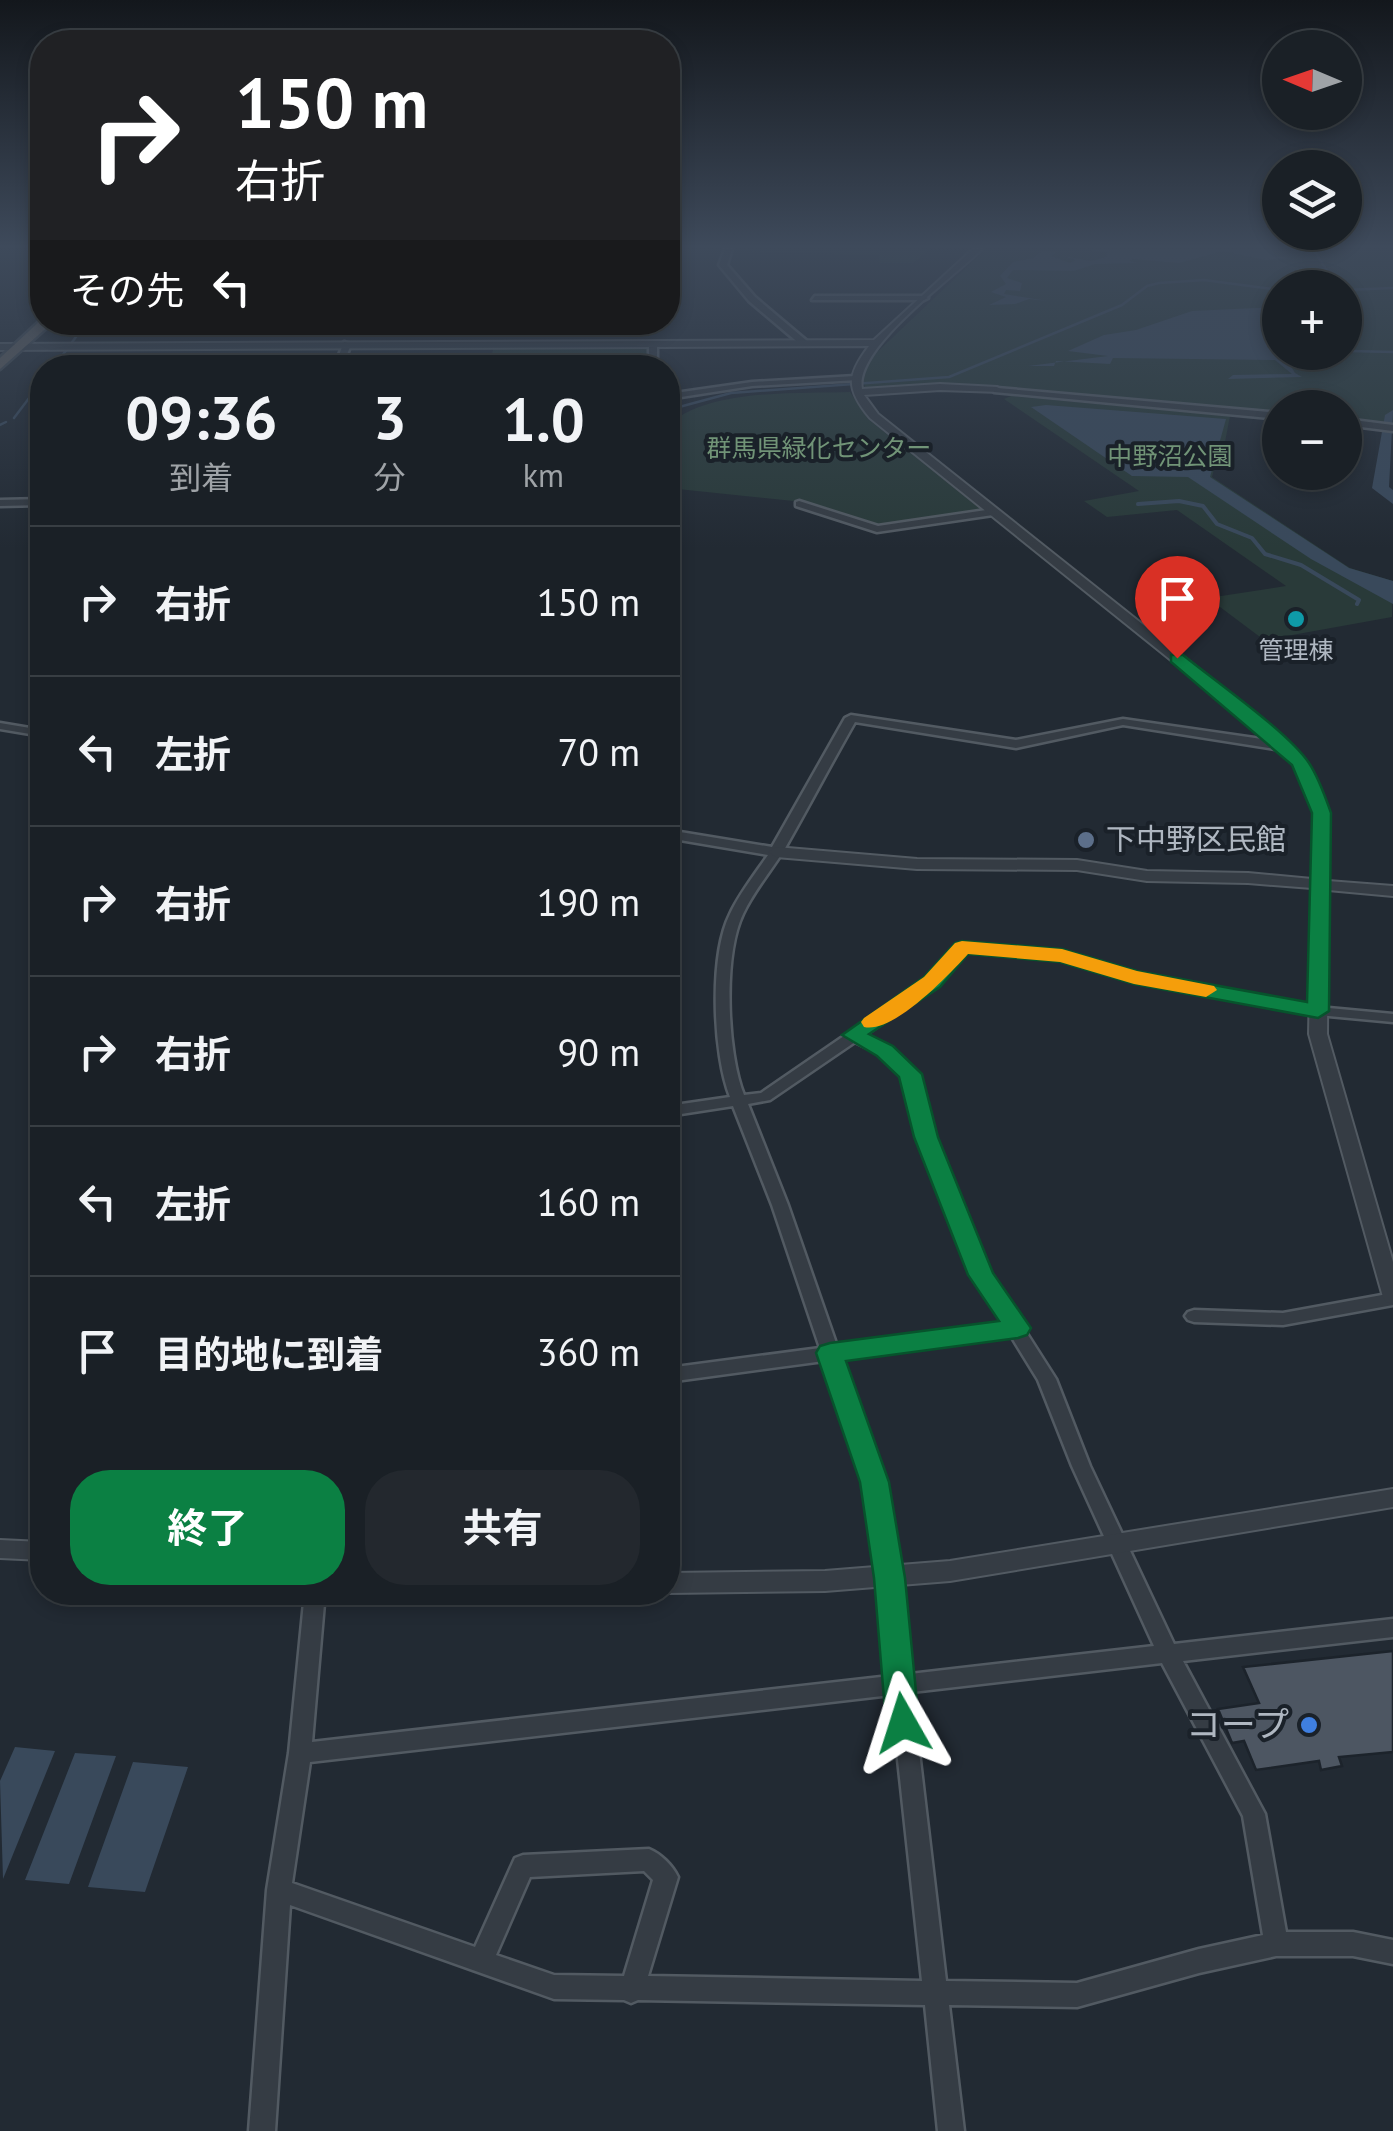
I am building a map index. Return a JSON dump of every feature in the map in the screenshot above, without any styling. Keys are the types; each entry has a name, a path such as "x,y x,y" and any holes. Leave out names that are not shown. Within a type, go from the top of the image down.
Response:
{"street":[{"path":"871,348 862,358 857,385 874,416 1282,746 1300,763 1321,813 1321,1048 1393,1298 1283,1319 1194,1316"},
{"path":"680,396 742,385 940,387 1262,414"},
{"path":"1362,424 1393,428"},
{"path":"0,504 30,503"},
{"path":"800,504 877,529 994,512"},
{"path":"951,2131 898,1684 890,1578 874,1482 730,1076 722,976 735,916 776,852 851,718 1016,744 1123,722 1282,746"},
{"path":"4,727 30,731"},
{"path":"680,836 776,852 934,865 1077,865 1147,876 1248,878 1393,891"},
{"path":"680,1109 765,1098 932,982 962,948 1062,956 1134,977 1318,1011 1393,1018"},
{"path":"853,1035 885,1051 910,1074 926,1137 981,1275 1048,1379 1081,1466 1170,1656 1254,1814 1276,1944"},
{"path":"680,1372 1018,1328"},
{"path":"680,1582 890,1578 1119,1545 1393,1498"},
{"path":"0,1549 30,1550"},
{"path":"262,2131 279,1890 300,1753 313,1605"},
{"path":"300,1753 1393,1628"},
{"path":"481,1962 524,1866 648,1860 666,1877 631,1991"},
{"path":"279,1890 554,1986 631,1991 1077,1995 1276,1944 1353,1944 1393,1952"}],"green space":[{"path":"493,348 647,348 647,355 492,355"},
{"path":"881,348 1262,348 1262,370 1362,370 1362,348 1393,348 1393,426 1362,423 1362,390 1262,390 1262,413 937,384 865,389 863,375"},
{"name":"群馬県緑化センター","path":"850,392 868,419 984,512 876,527 803,502 680,489 680,418 729,399"},
{"name":"中野沼公園","path":"1011,396 1230,416 1212,477 1350,568 1393,581 1392,617 1264,640 1208,598 1286,586 1177,510 1107,517 1084,501 1139,491 1004,399"}],"water":[{"path":"1074,348 1262,348 1262,360 1113,358 1110,364 1064,361 1108,356 1068,351"},
{"path":"1287,370 1302,377 1228,379 1233,375 1292,374"},
{"path":"1031,407 1226,419 1210,477 1349,568 1393,581 1393,604 1311,559 1188,477 1132,476"},
{"path":"15,1747 55,1751 3,1879 0,1781"},
{"path":"75,1753 116,1756 69,1884 25,1880"},
{"path":"133,1762 188,1767 145,1892 88,1887"}],"building":[{"name":"コープ","path":"1393,1651 1393,1752 1339,1757 1342,1766 1321,1770 1319,1761 1256,1770 1244,1741 1232,1743 1218,1709 1259,1703 1243,1667"}],"waterway":[{"path":"63,355 67,348"},
{"path":"680,407 731,393 949,377 1018,348"},
{"path":"1362,351 1393,352"},
{"path":"14,418 30,397"},
{"path":"1393,415 1380,488 1393,499"},
{"path":"0,425 6,422"},
{"path":"1138,504 1179,501 1203,506 1217,524 1252,538 1265,554 1301,565 1359,600 1357,604"}],"slow traffic":[{"path":"872,1022 932,982 962,948 1062,956 1134,977 1206,990"}],"place":[{"name":"管理棟","path":"1296,619"},
{"name":"下中野区民館","path":"1086,840"},
{"name":"コープ","path":"1309,1725"}],"route":[{"path":"903,1723 890,1578 874,1482 830,1353 1018,1328 981,1275 926,1137 910,1074 885,1051 853,1035 932,982 962,948 1062,956 1134,977 1318,1011 1321,813 1313,790 1300,763 1177,658"}]}
